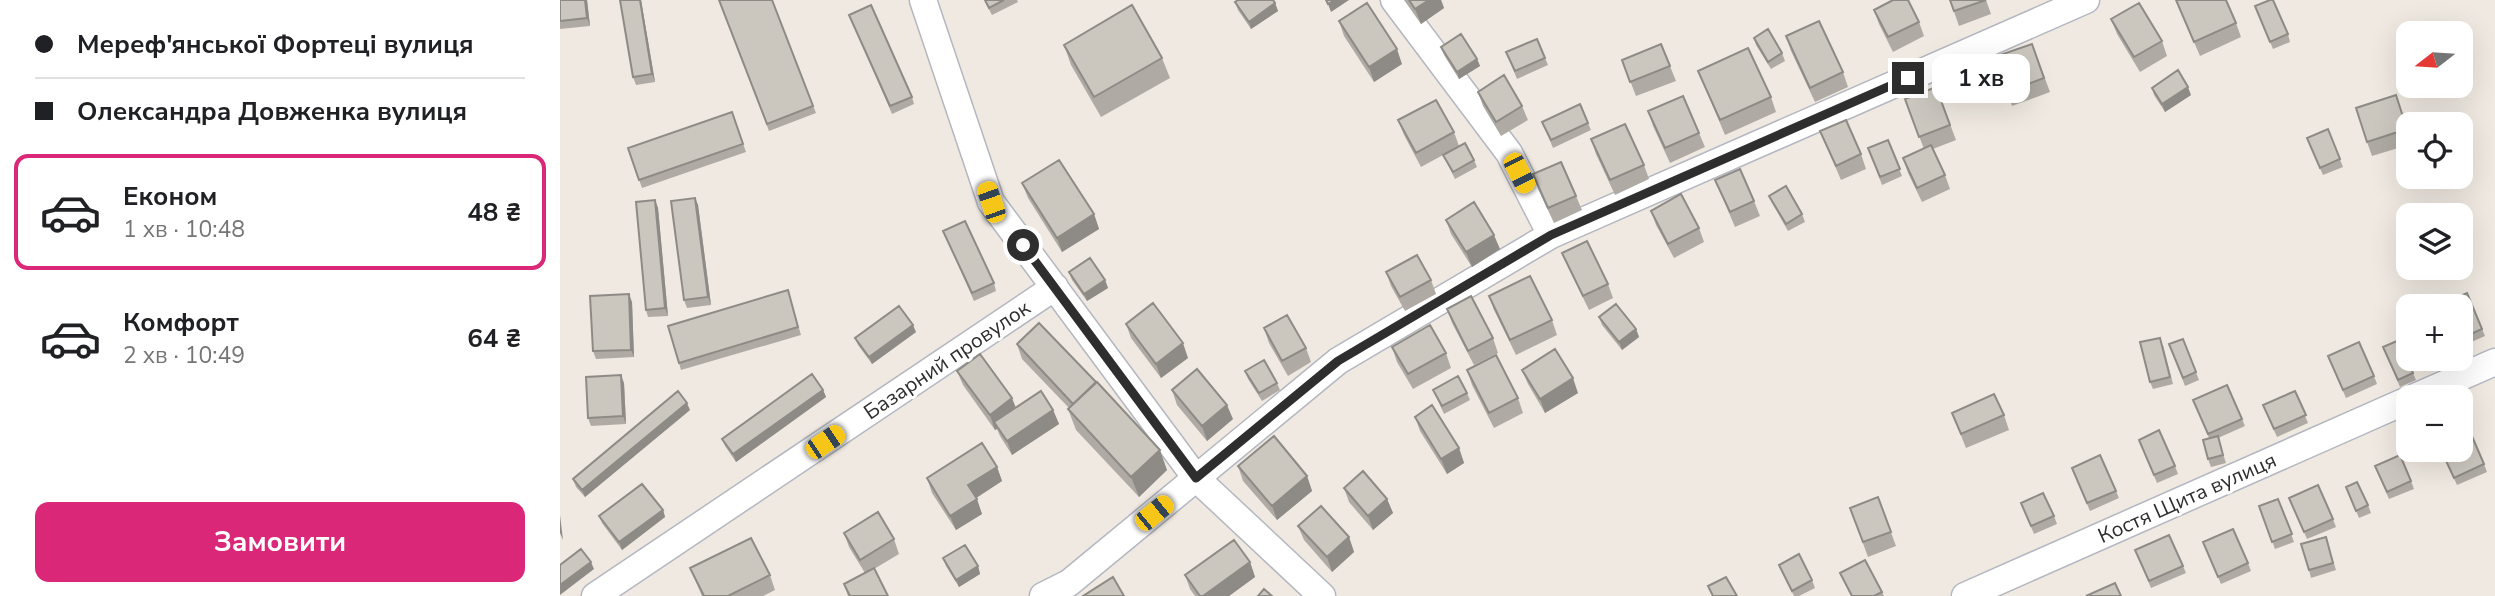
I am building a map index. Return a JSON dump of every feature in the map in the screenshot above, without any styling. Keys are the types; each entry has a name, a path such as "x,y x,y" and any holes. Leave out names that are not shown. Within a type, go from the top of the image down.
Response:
{"street":[{"path":"923,0 991,202 1196,478 1322,596"},
{"path":"1394,0 1509,153 1551,235"},
{"path":"1043,596 1069,583 1338,361 1551,235 2086,0"},
{"name":"Базарний провулок","path":"595,596 1055,287"},
{"path":"2442,385 2495,362"},
{"name":"Костя Щита вулиця","path":"1965,596 2396,405"}],"building":[{"path":"560,0 585,0 587,18 560,21"},
{"path":"620,0 640,0 652,74 633,77"},
{"path":"719,0 772,0 813,106 767,124"},
{"path":"985,0 1004,0 989,8"},
{"path":"1273,0 1275,3 1249,22 1235,2"},
{"path":"1409,0 1429,0 1415,9"},
{"path":"1893,0 1908,0 1919,22 1888,37 1874,10"},
{"path":"1950,0 1986,0 1954,11"},
{"path":"2176,0 2226,0 2236,23 2194,42"},
{"path":"2273,0 2288,34 2270,42 2255,6"},
{"path":"1367,3 1397,49 1369,67 1339,21"},
{"path":"2139,3 2162,41 2134,57 2111,19"},
{"path":"871,5 912,97 890,106 849,15"},
{"path":"1132,5 1162,58 1094,97 1064,45"},
{"path":"1819,21 1843,72 1810,88 1786,36"},
{"path":"1768,29 1782,53 1768,62 1754,38"},
{"path":"1461,34 1477,59 1457,72 1441,47"},
{"path":"1537,39 1545,58 1515,71 1506,52"},
{"path":"1661,44 1670,66 1630,82 1622,60"},
{"path":"2032,44 2044,78 2007,92 1994,57"},
{"path":"1748,48 1771,97 1720,120 1698,71"},
{"path":"2178,70 2188,87 2162,104 2152,88"},
{"path":"1504,75 1522,106 1496,122 1478,92"},
{"path":"1936,87 1950,125 1919,137 1905,99"},
{"path":"2396,95 2402,112 2396,112 2396,133 2367,142 2356,108"},
{"path":"1683,96 1699,133 1665,148 1648,111"},
{"path":"1436,100 1454,132 1416,153 1398,120"},
{"path":"1580,104 1588,123 1551,140 1542,122"},
{"path":"732,112 743,144 639,180 628,148"},
{"path":"1846,120 1861,154 1836,166 1820,131"},
{"path":"1625,124 1644,165 1610,180 1591,139"},
{"path":"2328,129 2340,159 2320,168 2307,138"},
{"path":"1888,140 1900,169 1880,177 1868,148"},
{"path":"1465,143 1474,160 1453,172 1443,155"},
{"path":"1931,145 1945,175 1917,188 1903,158"},
{"path":"1059,160 1094,214 1057,238 1022,183"},
{"path":"1561,162 1576,196 1548,208 1533,174"},
{"path":"1740,169 1754,201 1730,212 1715,180"},
{"path":"1786,186 1802,214 1786,224 1769,196"},
{"path":"1681,194 1699,228 1668,244 1651,211"},
{"path":"695,198 708,297 684,300 671,201"},
{"path":"655,200 665,308 646,310 636,202"},
{"path":"1474,202 1494,235 1466,252 1446,220"},
{"path":"965,221 994,283 972,293 943,231"},
{"path":"1587,241 1608,284 1583,296 1562,253"},
{"path":"1417,255 1431,280 1400,297 1386,272"},
{"path":"1090,258 1105,280 1084,294 1069,272"},
{"path":"1530,276 1552,320 1510,340 1489,296"},
{"path":"788,290 798,327 679,363 668,326"},
{"path":"629,294 631,350 593,351 590,296"},
{"path":"1471,296 1493,338 1468,351 1447,309"},
{"path":"1153,303 1183,343 1156,364 1126,324"},
{"path":"1616,304 1636,329 1619,342 1599,317"},
{"path":"899,306 913,325 869,357 855,338"},
{"path":"2473,307 2482,329 2473,333"},
{"path":"1287,315 1306,348 1282,361 1264,328"},
{"path":"1039,323 1096,382 1073,404 1017,344"},
{"path":"1430,325 1446,353 1408,374 1392,347"},
{"path":"2160,338 2170,377 2150,382 2140,342"},
{"path":"2183,339 2196,372 2183,378 2169,344"},
{"path":"2396,341 2396,371 2413,373 2398,380 2383,347"},
{"path":"2359,342 2374,376 2343,390 2328,356"},
{"path":"1555,349 1573,378 1540,399 1522,370"},
{"path":"980,354 1012,398 990,415 957,371"},
{"path":"1496,355 1518,398 1489,413 1467,370"},
{"path":"1264,360 1277,383 1259,393 1245,371"},
{"path":"1197,369 1227,405 1202,426 1172,390"},
{"path":"812,374 823,390 733,454 722,439"},
{"path":"621,375 623,416 588,418 586,377"},
{"path":"1458,376 1467,393 1442,406 1433,390"},
{"path":"1097,382 1160,450 1131,477 1068,409"},
{"path":"2227,385 2242,419 2208,434 2193,400"},
{"path":"678,391 687,403 582,490 573,479"},
{"path":"1041,391 1053,410 1007,441 994,422"},
{"path":"2295,391 2306,415 2274,429 2263,405"},
{"path":"1994,394 2004,415 1961,434 1952,413"},
{"path":"1432,405 1459,448 1441,459 1415,417"},
{"path":"2159,430 2175,466 2154,475 2139,440"},
{"path":"1274,436 1307,476 1272,506 1238,466"},
{"path":"2218,436 2223,455 2208,459 2203,440"},
{"path":"2473,439 2484,464 2454,478 2447,462 2473,462"},
{"path":"982,443 997,467 968,485 977,499 950,516 927,478"},
{"path":"2100,455 2116,491 2087,503 2072,468"},
{"path":"2396,457 2396,462 2403,462 2411,481 2387,492 2375,466"},
{"path":"1363,471 1387,499 1368,516 1344,488"},
{"path":"2357,482 2368,505 2356,511 2346,487"},
{"path":"642,484 663,510 619,542 599,516"},
{"path":"2318,485 2333,519 2304,532 2289,498"},
{"path":"2043,493 2054,516 2031,526 2021,503"},
{"path":"1878,497 1891,532 1863,542 1850,508"},
{"path":"2278,499 2292,534 2272,542 2259,506"},
{"path":"1321,506 1349,537 1327,557 1298,526"},
{"path":"878,512 894,539 860,560 844,533"},
{"path":"2233,529 2248,563 2218,577 2203,542"},
{"path":"2169,535 2183,566 2149,581 2135,550"},
{"path":"2326,537 2333,563 2309,570 2301,544"},
{"path":"751,538 770,575 728,596 704,596 690,568"},
{"path":"1234,540 1250,562 1200,596 1185,575"},
{"path":"965,545 978,566 956,580 943,558"},
{"path":"581,549 591,562 560,585 560,565"},
{"path":"1799,554 1812,580 1792,591 1779,565"},
{"path":"1865,560 1882,592 1874,596 1852,596 1840,573"},
{"path":"874,568 888,596 850,596 844,584"},
{"path":"1113,577 1124,596 1083,596"},
{"path":"1726,577 1737,596 1713,596 1708,586"},
{"path":"2115,583 2121,596 2086,596"},
{"path":"1264,589 1272,596 1258,596"}],"route":[{"path":"1023,245 1196,478 1338,361 1551,235 1908,78"}]}
